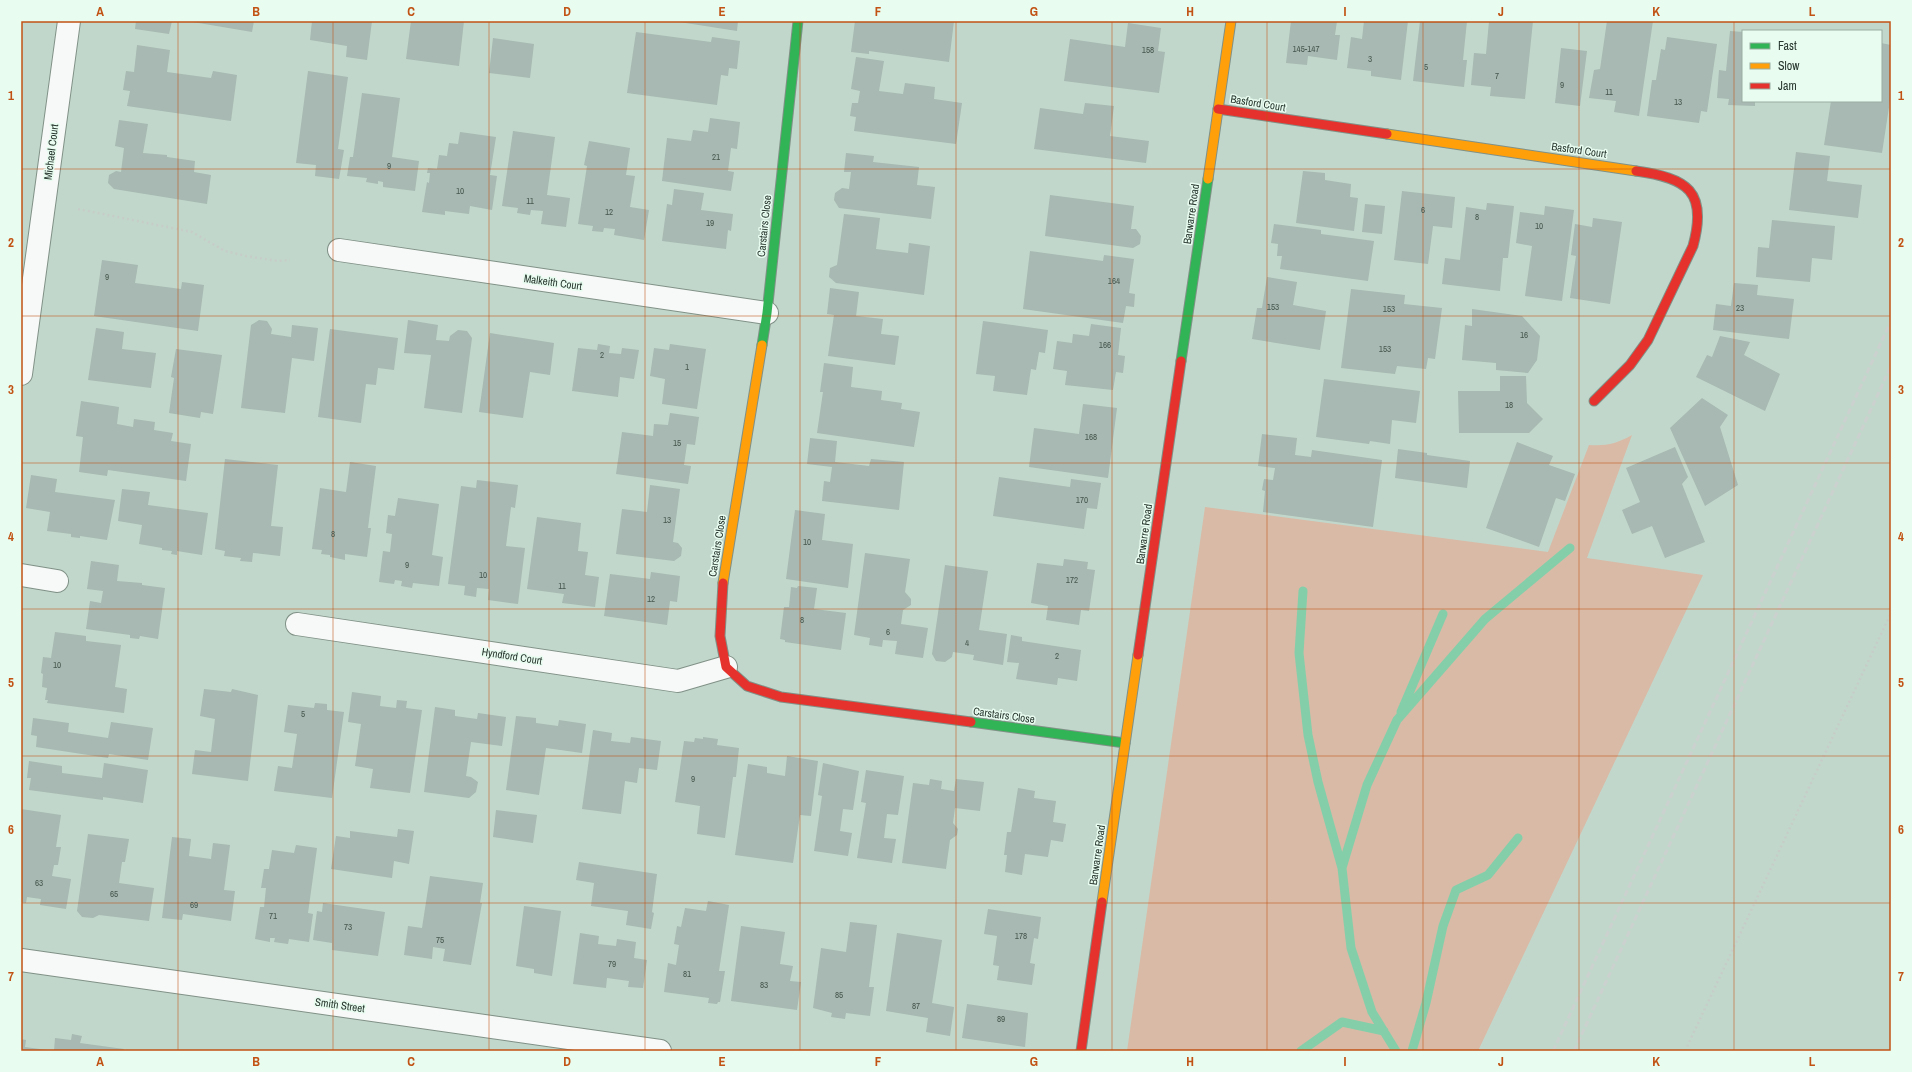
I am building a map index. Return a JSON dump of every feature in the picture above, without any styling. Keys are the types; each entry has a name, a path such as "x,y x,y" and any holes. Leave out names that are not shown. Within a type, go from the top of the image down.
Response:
{"street":[{"name":"Michael Court","path":"21,374 27,282 45,205 68,21"},
{"name":"Carstairs Close","path":"798,21 767,313 724,580 720,636 726,667 747,686 781,697 1125,743"},
{"name":"Barwarre Road","path":"1082,1051 1125,743 1231,21"},
{"name":"Basford Court","path":"1218,110 1651,173 1667,177 1687,187 1694,196 1698,210 1697,229 1693,246 1641,352 1617,380 1594,401"},
{"name":"Malkeith Court","path":"340,250 767,313"},
{"path":"21,575 57,581"},
{"name":"Hyndford Court","path":"297,624 678,681 726,667"},
{"name":"Smith Street","path":"21,960 660,1051"}],"path":[{"path":"78,208 192,232 226,251 246,256 278,261 290,260"},
{"path":"1685,1051 1891,613"}],"shaded area":[{"path":"1632,435 1587,558 1703,575 1478,1051 1127,1051 1205,507 1548,552 1589,445 1611,444"}],"building":[{"path":"136,21 172,21 169,34 135,29"},
{"path":"187,21 254,21 252,32"},
{"path":"312,21 372,21 367,60 346,57 347,46 310,40"},
{"path":"411,21 464,21 459,66 406,59"},
{"path":"673,21 738,21 737,31"},
{"path":"855,21 954,21 949,62 869,51 869,54 851,52"},
{"path":"1291,21 1337,21 1335,35 1340,35 1337,60 1308,56 1307,65 1286,63"},
{"path":"1364,21 1408,21 1401,80 1371,76 1371,71 1347,68 1351,37 1362,39"},
{"path":"1420,21 1467,21 1463,60 1467,60 1464,87 1413,81"},
{"path":"1489,21 1533,21 1525,99 1490,96 1491,87 1471,85 1474,53 1486,54"},
{"path":"1607,21 1653,21 1639,116 1614,112 1616,101 1589,98 1594,70 1600,69"},
{"path":"1128,23 1161,28 1158,51 1165,52 1159,93 1064,81 1070,39 1125,47"},
{"path":"1730,31 1742,32 1742,102 1755,102 1755,106 1728,105 1729,99 1717,98 1719,70 1726,71"},
{"path":"636,32 711,42 712,37 740,41 737,69 729,68 728,76 721,75 717,105 627,93"},
{"path":"1667,37 1717,44 1707,112 1701,111 1699,123 1647,116 1652,80 1656,80 1661,49 1665,50"},
{"path":"493,38 534,44 530,78 489,73"},
{"path":"1882,43 1891,45 1891,94 1882,153 1824,145 1831,102 1882,102"},
{"path":"137,45 170,50 167,72 211,78 213,71 237,75 231,121 127,106 130,91 123,90 126,71 134,72"},
{"path":"1561,48 1587,51 1580,106 1555,103"},
{"path":"856,57 884,61 879,91 903,94 905,83 935,87 934,99 962,103 956,144 854,131 856,117 850,116 852,103 858,103 860,91 851,89"},
{"path":"308,71 348,77 338,149 344,150 339,179 315,176 316,165 296,163"},
{"path":"362,93 400,98 392,157 419,161 415,191 383,187 383,182 378,181 378,184 366,182 367,178 347,176 350,157 353,157"},
{"path":"1085,103 1114,106 1110,136 1149,141 1146,163 1034,149 1040,108 1083,114"},
{"path":"710,118 740,122 737,149 731,148 728,171 734,172 731,191 662,181 667,138 691,141 693,130 708,132"},
{"path":"119,120 148,124 143,153 167,155 167,157 195,161 194,172 211,175 207,204 114,189 108,183 109,175 116,171 121,172 124,148 115,146"},
{"path":"513,131 555,137 547,195 570,198 566,227 541,224 543,211 531,210 530,215 517,213 518,208 502,206"},
{"path":"460,132 496,137 490,175 497,176 492,210 470,206 469,214 445,211 445,215 422,212 427,182 429,183 430,173 427,173 428,168 437,169 439,155 447,156 449,143 458,144"},
{"path":"589,141 630,148 626,175 635,176 630,207 649,210 644,240 614,235 615,229 604,228 603,232 592,231 593,226 578,224 587,166 584,165"},
{"path":"1796,152 1830,156 1827,181 1862,185 1858,218 1789,210"},
{"path":"846,153 874,156 873,162 919,167 917,185 935,187 931,219 839,208 834,200 835,193 842,188 849,189 851,172 844,172"},
{"path":"1303,171 1325,173 1325,180 1351,184 1350,197 1358,198 1354,231 1296,223"},
{"path":"674,189 704,193 701,210 733,214 731,231 728,230 726,249 662,241 667,204 672,205"},
{"path":"1402,191 1455,197 1452,228 1433,226 1428,264 1394,260"},
{"path":"1050,195 1134,206 1131,229 1136,229 1141,236 1140,244 1133,248 1045,236"},
{"path":"1487,203 1514,206 1508,258 1503,258 1500,291 1442,284 1445,258 1460,260 1466,207 1486,210"},
{"path":"1365,204 1385,206 1382,234 1362,232"},
{"path":"1545,206 1574,210 1562,301 1525,296 1532,246 1516,243 1520,212 1544,215"},
{"path":"844,214 880,218 876,249 908,253 909,243 930,246 924,295 836,283 829,277 830,268 837,265"},
{"path":"1593,218 1622,222 1610,304 1570,298 1576,256 1571,255 1575,224 1592,227"},
{"path":"1772,220 1835,226 1832,260 1812,258 1810,282 1756,277 1758,247 1769,248"},
{"path":"1274,224 1321,230 1321,234 1374,241 1368,281 1280,269 1282,256 1277,256 1278,244 1271,243"},
{"path":"1030,251 1103,261 1104,255 1134,259 1129,293 1135,294 1134,307 1126,306 1123,323 1023,309"},
{"path":"102,260 138,265 135,283 181,289 182,282 204,285 198,331 94,316"},
{"path":"1267,277 1297,282 1293,305 1326,311 1320,350 1252,339 1257,308 1262,308"},
{"path":"1734,283 1758,285 1757,295 1794,299 1789,339 1713,330 1716,304 1731,306"},
{"path":"830,288 859,292 856,316 883,319 881,334 899,336 895,365 828,356 834,315 827,314"},
{"path":"1351,289 1405,295 1404,304 1442,308 1435,359 1428,358 1426,369 1397,366 1395,374 1341,368"},
{"path":"1472,309 1522,316 1540,336 1537,360 1528,373 1496,370 1496,363 1462,360 1465,325 1472,326"},
{"path":"259,320 267,321 272,329 271,334 291,337 292,325 318,328 314,361 292,358 285,413 241,408 251,325"},
{"path":"408,320 438,325 436,340 449,341 450,336 458,330 467,331 472,338 462,413 424,408 431,355 404,353"},
{"path":"983,321 1048,330 1045,353 1039,352 1036,370 1031,369 1027,395 993,391 995,376 976,374"},
{"path":"1091,324 1121,328 1118,355 1125,356 1123,373 1116,372 1113,390 1065,385 1067,371 1053,369 1057,341 1072,343 1073,334 1089,336"},
{"path":"96,328 124,332 122,349 156,353 151,388 88,380"},
{"path":"330,329 398,338 394,370 378,368 376,385 366,384 361,423 318,417"},
{"path":"490,333 554,343 550,375 530,372 523,418 479,412"},
{"path":"1720,336 1750,342 1744,355 1780,374 1765,411 1696,377 1707,355 1712,357"},
{"path":"598,344 610,346 609,353 621,354 622,348 639,350 634,379 620,377 618,397 572,391 578,348 597,350"},
{"path":"670,344 706,349 697,409 662,404 665,379 650,376 654,348 669,350"},
{"path":"176,349 222,355 213,414 201,412 200,418 169,413 174,378 171,377"},
{"path":"824,363 853,367 851,387 882,391 881,400 902,403 901,409 920,412 914,447 817,433 823,392 820,392"},
{"path":"1500,376 1526,376 1527,403 1543,419 1529,433 1459,433 1458,391 1500,391"},
{"path":"1324,379 1420,391 1416,423 1392,420 1390,444 1370,441 1369,444 1316,437"},
{"path":"1702,398 1728,415 1720,427 1738,485 1705,506 1670,428"},
{"path":"81,401 119,407 117,424 133,427 134,419 155,422 154,430 173,433 171,441 191,444 186,481 108,470 107,476 79,472 83,437 76,436"},
{"path":"1083,404 1117,408 1108,478 1029,467 1034,428 1079,434"},
{"path":"670,413 699,417 695,445 687,444 684,465 691,466 688,484 616,474 622,432 653,436 654,424 668,425"},
{"path":"1262,434 1297,438 1295,455 1311,457 1312,450 1382,460 1373,527 1263,512 1265,491 1262,490 1264,479 1273,480 1275,468 1258,466"},
{"path":"810,438 837,441 835,462 869,466 871,459 904,462 899,510 822,501 824,481 830,482 832,467 807,464"},
{"path":"1517,442 1553,456 1549,465 1575,474 1565,501 1556,498 1539,547 1486,528"},
{"path":"1675,447 1688,477 1682,484 1705,542 1665,558 1652,526 1632,534 1622,510 1640,502 1626,468"},
{"path":"1398,449 1470,461 1467,488 1395,478"},
{"path":"225,459 278,465 271,526 283,527 280,556 253,553 252,562 240,561 241,558 224,556 225,551 215,549"},
{"path":"350,462 376,466 368,528 371,528 367,557 345,554 345,560 330,557 330,555 321,554 322,550 312,549 320,488 346,492"},
{"path":"31,475 57,479 55,492 115,500 107,540 80,536 80,538 71,537 71,534 47,531 50,512 26,508"},
{"path":"999,477 1070,487 1071,479 1101,483 1097,509 1087,508 1084,529 993,516"},
{"path":"477,480 518,485 515,508 511,507 506,546 525,548 518,604 488,600 489,589 477,588 476,597 464,595 465,586 448,584 461,486 476,488"},
{"path":"650,485 680,489 673,542 678,543 682,548 681,556 674,561 616,554 622,509 647,512"},
{"path":"122,489 150,492 148,505 208,513 202,555 177,551 177,555 171,554 172,551 139,544 142,525 118,521"},
{"path":"398,498 439,504 432,555 443,557 439,586 413,583 412,588 401,586 402,581 395,580 394,584 379,582 383,551 390,552 392,534 386,533 388,515 395,516"},
{"path":"795,510 825,514 822,540 853,544 848,588 786,579"},
{"path":"537,517 581,523 578,551 588,552 585,575 599,577 595,607 562,603 564,594 527,589"},
{"path":"865,553 910,559 905,592 911,599 911,605 903,610 901,624 928,628 923,658 895,654 897,641 883,640 882,647 869,645 870,638 854,635"},
{"path":"1064,559 1088,562 1087,569 1095,570 1089,611 1081,610 1079,625 1046,620 1048,606 1031,603 1037,563 1063,566"},
{"path":"91,561 119,565 117,581 142,583 142,585 165,588 158,639 140,636 139,639 130,638 130,635 86,629 90,601 101,603 103,591 87,589"},
{"path":"945,565 988,571 979,630 1007,634 1003,665 973,660 974,655 953,652 952,657 945,662 936,661 932,654"},
{"path":"651,572 680,576 677,602 670,601 667,625 604,616 610,574 650,579"},
{"path":"798,586 817,588 814,609 846,613 841,650 785,642 785,640 780,639 784,607 789,607 791,587 797,588"},
{"path":"55,632 86,636 86,641 121,645 115,687 127,689 124,713 47,703 48,700 45,700 47,688 42,687 43,674 41,673 43,657 51,658"},
{"path":"1011,635 1022,637 1022,641 1081,650 1077,681 1058,678 1057,685 1016,679 1019,663 1007,662"},
{"path":"204,689 231,692 232,689 258,695 248,781 192,774 195,750 211,752 215,719 200,716"},
{"path":"352,692 381,696 380,706 396,708 397,700 407,701 406,708 422,710 410,793 370,788 373,769 355,766 361,724 348,722"},
{"path":"315,703 327,704 327,710 344,712 332,798 274,791 278,766 292,768 297,734 284,732 288,705 314,708"},
{"path":"435,707 455,710 455,716 477,719 478,713 506,717 502,746 471,742 466,776 471,777 478,782 476,792 469,798 424,792"},
{"path":"516,716 536,718 536,723 558,726 559,720 586,724 582,753 546,748 539,795 506,790"},
{"path":"33,718 69,723 68,732 108,738 111,722 153,728 148,760 109,754 108,758 36,747 37,736 31,735"},
{"path":"593,730 612,733 611,741 630,743 631,737 661,741 657,770 639,768 637,783 625,781 621,814 582,809"},
{"path":"703,737 718,739 717,745 739,748 736,777 733,777 725,838 697,834 700,806 675,802 684,741 694,742 695,738 703,739"},
{"path":"787,756 818,761 811,816 800,815 793,863 735,855 748,764 767,767 767,773 785,776"},
{"path":"29,761 62,766 62,773 102,778 104,763 148,770 143,803 103,797 103,800 29,790 31,778 27,778"},
{"path":"823,763 859,771 853,810 843,809 840,831 852,833 848,856 814,851 822,796 818,795"},
{"path":"866,770 904,776 898,815 887,814 884,838 896,839 892,863 857,858 866,803 861,802"},
{"path":"930,779 942,781 941,789 954,791 956,779 984,782 980,811 955,808 953,823 958,829 957,835 950,840 946,869 902,863 913,783 929,785"},
{"path":"1018,788 1035,791 1034,798 1056,801 1053,822 1066,824 1063,842 1051,840 1048,857 1025,854 1022,875 1005,872 1007,855 1004,855 1007,832 1011,832"},
{"path":"21,809 61,815 56,847 61,847 58,865 54,865 52,876 71,879 66,909 40,905 41,899 27,897 26,903 21,902"},
{"path":"496,810 537,815 533,843 493,837"},
{"path":"398,829 414,831 409,864 394,861 392,878 331,869 336,836 350,838 350,831 397,837"},
{"path":"88,834 129,839 125,862 122,862 119,883 154,888 149,921 99,915 93,918 82,917 77,911"},
{"path":"172,837 191,839 189,856 211,859 213,843 230,845 224,890 235,891 231,921 183,914 182,920 162,918"},
{"path":"296,845 317,848 308,913 313,914 309,942 289,939 288,944 274,942 275,938 270,938 270,942 255,939 260,907 264,907 266,888 261,888 264,869 269,869 272,850 294,853"},
{"path":"579,862 657,874 652,912 654,913 651,929 626,925 628,911 591,906 594,883 576,880"},
{"path":"430,876 483,883 480,903 482,903 471,965 443,961 445,949 433,947 432,959 404,955 408,926 422,928"},
{"path":"708,901 729,905 719,971 725,971 720,1002 717,1004 708,1003 709,998 664,992 668,963 676,965 679,945 674,944 677,926 681,927 685,908 706,911"},
{"path":"323,903 385,912 378,956 332,950 332,943 313,940 317,911 322,912"},
{"path":"524,906 561,911 552,976 534,973 534,969 516,966"},
{"path":"988,909 1041,917 1038,939 1034,938 1030,963 1035,964 1032,985 997,980 999,966 993,965 997,936 984,934"},
{"path":"850,922 877,925 869,987 874,987 870,1016 846,1013 845,1019 831,1017 832,1013 813,1008 821,948 846,952"},
{"path":"741,926 785,932 780,964 793,966 790,981 801,982 797,1010 731,1001"},
{"path":"580,933 599,936 598,944 616,946 617,939 636,942 634,958 647,960 643,988 628,987 629,981 607,978 606,988 573,984"},
{"path":"897,933 942,940 932,1003 954,1007 950,1036 926,1032 928,1018 886,1011"},
{"path":"967,1004 1028,1013 1025,1047 962,1038"},
{"path":"72,1034 82,1036 80,1043 124,1049 123,1051 54,1051 55,1038 71,1040"},
{"path":"21,1039 26,1040 25,1047 47,1051 21,1051"}],"waterway":[{"path":"1396,1051 1372,1012 1351,948 1342,868 1367,785 1397,720 1485,619 1570,548"},
{"path":"1303,591 1299,653 1308,735 1318,782 1342,868"},
{"path":"1401,712 1443,614"},
{"path":"1412,1051 1426,1003 1443,926 1456,890 1488,875 1518,838"},
{"path":"1301,1051 1342,1022 1384,1031"}],"railway":[{"path":"1553,1051 1891,321"},
{"path":"1574,1051 1891,366"}],"traffic: fast":[{"path":"762,345 767,313 798,21"},
{"path":"1181,361 1208,179"},
{"path":"971,722 1125,743"}],"traffic: slow":[{"path":"1208,179 1231,21"},
{"path":"1387,134 1636,171"},
{"path":"723,583 762,345"},
{"path":"1102,902 1138,655"}],"traffic: jam":[{"path":"1218,109 1387,134"},
{"path":"1594,401 1630,365 1648,340 1693,246 1697,227 1698,212 1695,200 1689,190 1680,183 1669,178 1636,171"},
{"path":"1138,655 1181,361"},
{"path":"723,583 720,636 726,667 747,686 781,697 971,722"},
{"path":"1081,1051 1102,902"}]}
